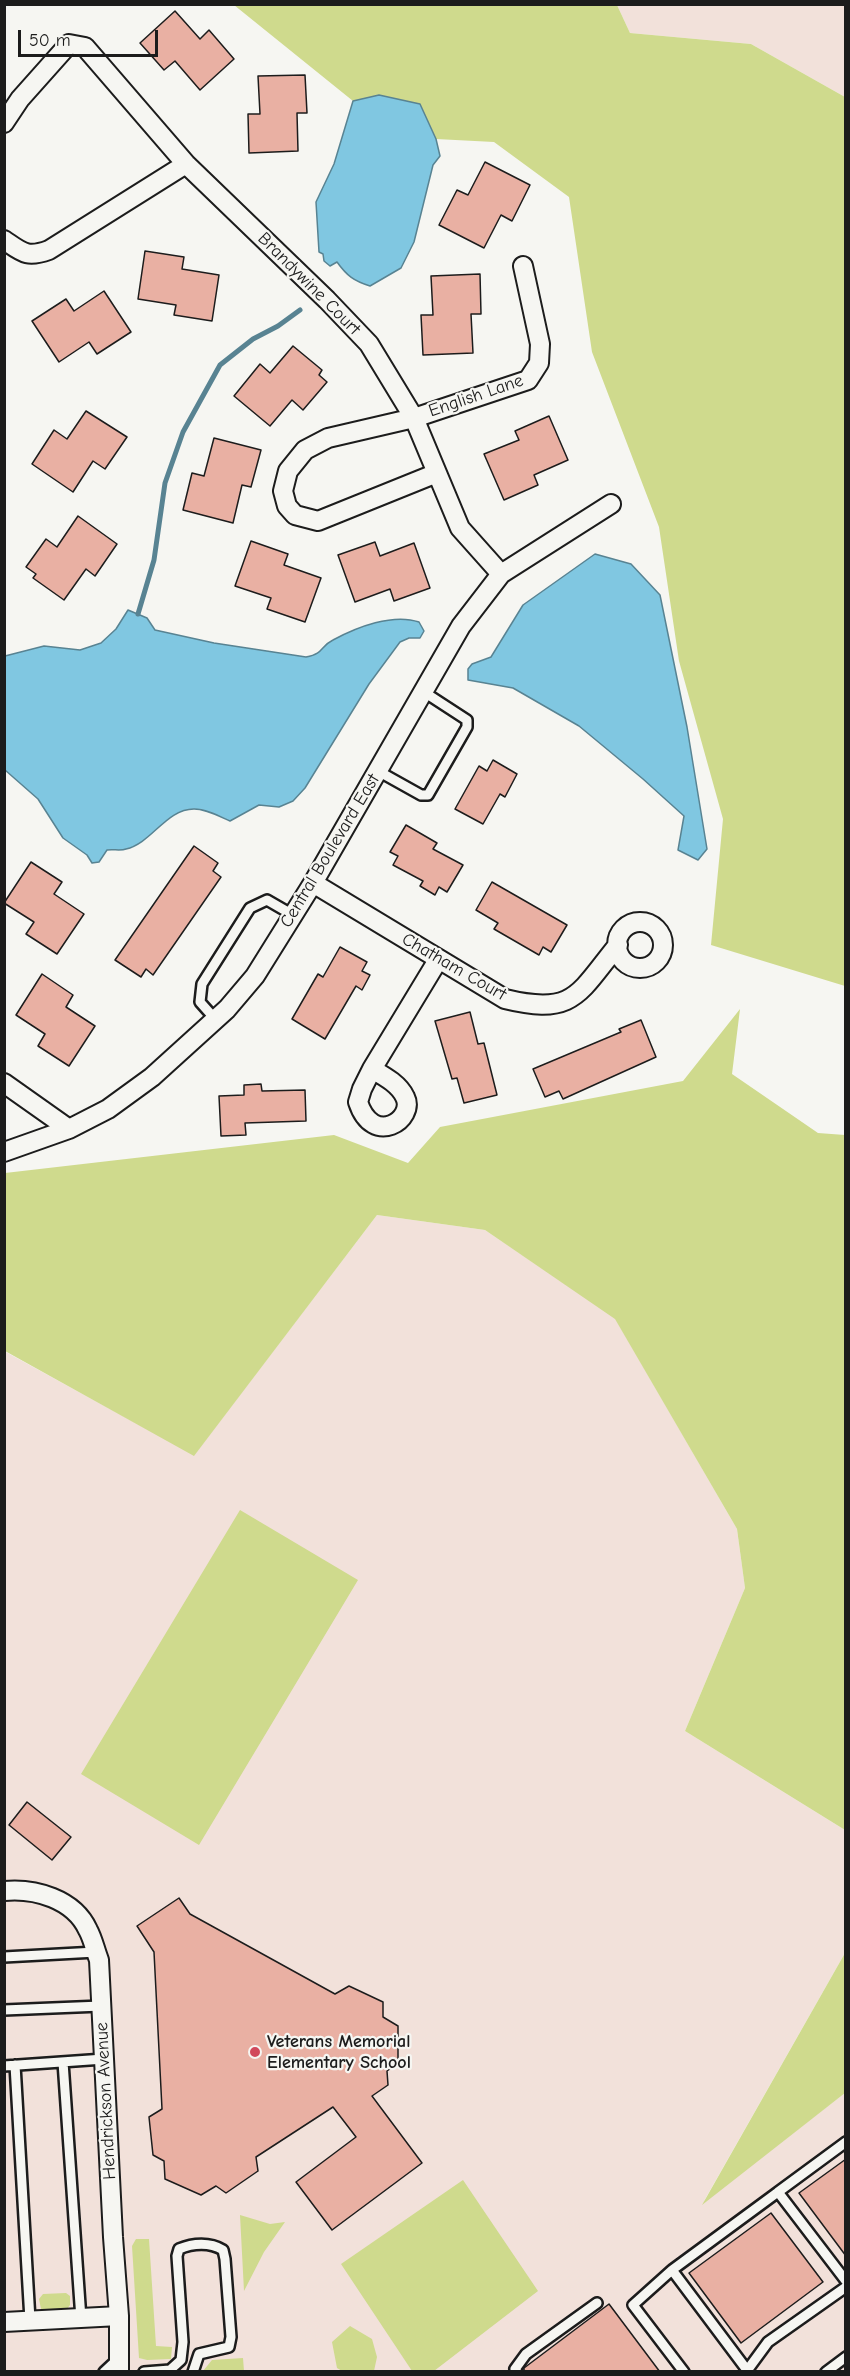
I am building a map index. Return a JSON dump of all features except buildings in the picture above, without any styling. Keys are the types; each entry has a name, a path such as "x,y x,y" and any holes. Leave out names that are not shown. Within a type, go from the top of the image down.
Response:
{"street":[{"name":"Brandywine Court","path":"4,123 20,99 69,44 86,47 186,164 327,300 369,344 414,418 460,528 501,574"},
{"path":"4,240 24,254 35,255 49,250 186,164"},
{"name":"English Lane","path":"414,418 528,380 539,363 540,344 523,266"},
{"path":"414,418 328,438 305,450 288,471 283,491 287,506 295,515 318,521 438,473"},
{"name":"Central Boulevard East","path":"4,1152 69,1129 108,1109 152,1077 216,1020 255,976 314,883 461,626 501,574 611,504"},
{"name":"Chatham Court","path":"314,883 505,999 530,1005 553,1006 575,997 618,945"},
{"path":"372,1070 438,960"},
{"path":"4,1083 69,1129"},
{"name":"Hendrickson Avenue","path":"4,1891 17,1890 51,1897 72,1908 87,1928 99,1960 119,2316 119,2364"},
{"path":"4,2322 119,2316"}],"lane":[{"path":"378,771 421,795 428,795 467,727 467,720 424,692"},
{"path":"216,1020 200,1002 202,984 250,908 267,900 293,915"},
{"path":"4,1957 96,1952"},
{"path":"4,2010 102,2006"},
{"path":"4,2066 104,2059"},
{"path":"63,2062 81,2319"},
{"path":"15,2065 30,2320"},
{"path":"684,2372 633,2306 672,2270 846,2142"},
{"path":"778,2192 846,2281"},
{"path":"144,2372 170,2370 181,2360 183,2342 177,2256 179,2249 185,2246 213,2244 223,2250 225,2259 230,2347 199,2354 193,2372"},
{"path":"672,2270 746,2371 768,2342 846,2287"},
{"path":"517,2372 515,2369 526,2354 597,2303"},
{"path":"826,2372 846,2357"},
{"path":"104,2372 119,2364"}],"shaded area":[{"path":"617,5 845,5 845,97 751,44 630,33"},
{"path":"377,1215 485,1230 615,1318 737,1529 745,1588 685,1731 845,1830 845,1953 704,2201 845,2093 845,2371 5,2371 4,1351 194,1455"}],"green space":[{"path":"234,5 617,5 630,33 751,44 845,97 845,986 711,945 723,819 679,661 659,527 592,352 569,197 494,142 436,139 420,104 379,95 353,101"},
{"path":"740,1009 732,1074 818,1133 845,1135 845,1830 685,1731 745,1588 737,1529 615,1319 485,1230 377,1215 194,1456 5,1351 5,1173 334,1135 408,1163 440,1127 683,1081"},
{"path":"240,1510 358,1580 199,1845 81,1774"},
{"path":"845,1953 845,2093 702,2205"},
{"path":"463,2180 538,2291 434,2371 412,2371 341,2264"},
{"path":"240,2215 270,2224 285,2222 264,2252 244,2291"},
{"path":"136,2239 149,2239 156,2346 172,2347 171,2359 139,2358 132,2246"},
{"path":"66,2293 70,2296 70,2305 67,2309 41,2309 39,2299 43,2294"},
{"path":"350,2326 372,2339 377,2357 374,2371 342,2371 337,2368 332,2342"},
{"path":"243,2358 244,2371 203,2371 212,2360"}],"water":[{"path":"379,95 420,104 436,139 440,156 433,165 414,242 401,268 370,286 351,277 337,262 330,266 324,261 323,254 319,252 316,202 334,164 353,101"},
{"path":"595,554 631,564 660,595 687,727 707,849 698,860 678,850 684,816 579,726 513,688 468,680 468,669 472,664 491,657 523,605"},
{"path":"128,610 147,618 155,630 214,643 306,657 316,654 343,635 387,620 419,622 424,631 420,638 409,638 400,642 369,684 305,788 293,801 279,807 259,805 230,821 203,810 184,810 175,814 135,846 124,850 107,850 99,862 92,863 87,855 63,838 38,799 5,770 5,656 44,646 80,650 101,643 116,629"}],"waterway":[{"path":"138,614 154,560 165,483 183,432 220,365 253,339 278,326 300,310"}],"place":[{"name":"Veterans Memorial Elementary School","path":"255,2052"}]}
